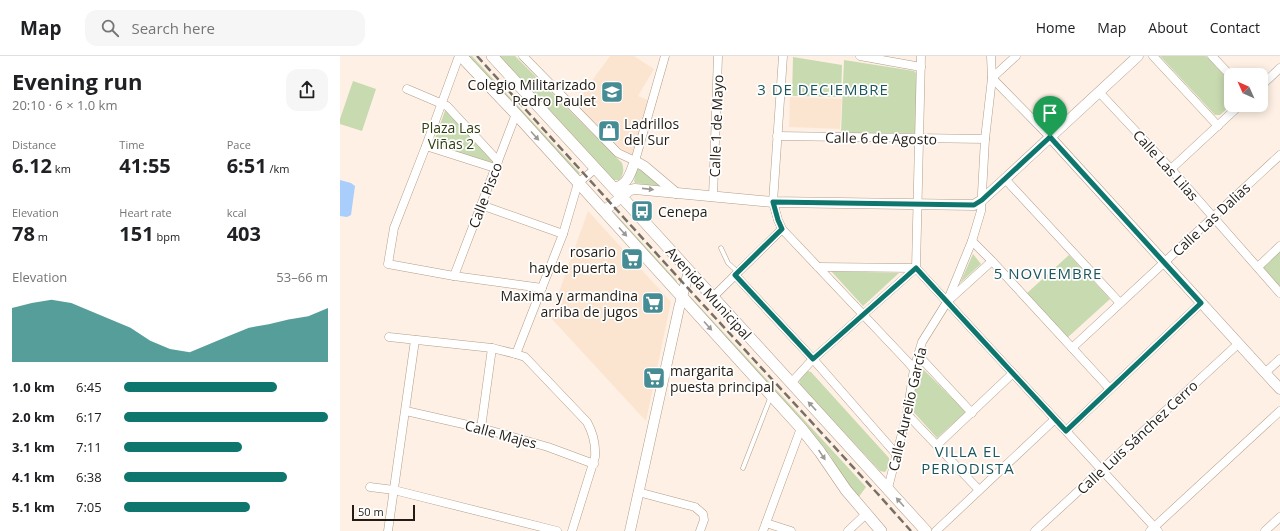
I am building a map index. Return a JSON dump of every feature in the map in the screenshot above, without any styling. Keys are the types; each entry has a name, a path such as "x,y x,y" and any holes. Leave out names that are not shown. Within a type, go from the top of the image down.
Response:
{"main road":[{"name":"Avenida Municipal","path":"460,56 516,114 772,395 801,428 820,452 838,479 881,531"},
{"name":"Avenida Municipal","path":"492,56 926,531"}],"street":[{"path":"460,56 394,228 388,264 454,276 542,288"},
{"path":"523,56 618,153 644,166 676,193"},
{"path":"614,188 621,186 625,182 635,161 665,56"},
{"name":"Calle 1 de Mayo","path":"713,197 718,56"},
{"path":"783,56 773,202 778,220 782,229 914,369"},
{"path":"860,56 921,67"},
{"path":"921,56 916,268 1102,470 1154,530 1280,411"},
{"name":"Calle Aurelio García","path":"888,488 907,414 914,369 922,342 947,302 972,241 982,211 985,139 992,78 991,56"},
{"path":"1016,56 992,78 1050,137 1280,389"},
{"path":"604,211 630,190 635,189 773,202 974,205 982,200 1138,56"},
{"path":"1153,56 1218,126"},
{"path":"1212,56 1224,69"},
{"path":"1268,79 1280,68"},
{"path":"407,89 447,106 497,164"},
{"name":"Calle Las Lilas","path":"1099,92 1171,169 1280,293"},
{"path":"1171,169 1233,112"},
{"name":"Calle Pisco","path":"454,276 516,114"},
{"name":"Calle 6 de Agosto","path":"777,136 985,139"},
{"path":"426,146 497,164"},
{"name":"Calle Las Dalias","path":"1072,348 1280,155"},
{"path":"516,354 562,234 578,183 596,169"},
{"path":"1005,179 1120,303"},
{"path":"481,205 562,234"},
{"path":"713,297 782,229"},
{"path":"972,241 1110,389"},
{"path":"1258,267 1280,246"},
{"path":"947,302 992,261"},
{"path":"818,267 916,268"},
{"path":"791,383 813,359 916,268"},
{"path":"630,531 689,271"},
{"path":"737,273 897,455"},
{"path":"1066,431 1201,303"},
{"path":"389,337 492,348 525,357 587,422 593,435 596,450 594,464 572,531"},
{"path":"388,531 406,411 414,340"},
{"name":"Calle Luis Sánchez Cerro","path":"1035,531 1238,344"},
{"path":"481,428 492,348"},
{"path":"918,355 972,413"},
{"path":"1265,373 1280,359"},
{"path":"937,445 1013,373"},
{"name":"Calle Majes","path":"406,411 481,428 548,447 594,464"},
{"path":"907,414 980,490"},
{"path":"936,531 1055,419"},
{"path":"763,531 801,428"},
{"path":"370,487 394,490 557,531"},
{"path":"638,492 695,507 703,514 704,520 700,531"},
{"path":"848,531 866,514"},
{"path":"1265,531 1280,517"},
{"path":"766,522 791,531"}],"lane":[{"path":"721,248 728,264 737,273"},
{"path":"743,468 772,395"}],"shaded area":[{"name":"Colegio Militarizado Pedro Paulet","path":"610,56 634,56 654,69 638,96 648,100 633,154 629,156 575,104"},
{"path":"790,97 842,99 840,129 789,127"},
{"path":"588,211 671,302 646,421 550,317"}],"green space":[{"path":"467,56 472,56 580,173 577,177"},
{"path":"497,56 515,56 622,163 623,172 619,180 613,180"},
{"path":"1160,56 1206,56 1224,75 1224,111 1220,115 1215,115"},
{"path":"793,57 842,65 841,97 792,96"},
{"path":"844,60 914,71 916,73 916,133 841,133"},
{"path":"353,81 376,89 362,131 340,124 340,119"},
{"name":"Plaza Las Viñas 2","path":"446,108 495,160 492,163 433,144"},
{"path":"641,169 661,185 660,187 635,183 636,170"},
{"path":"614,212 677,281 676,286 612,214"},
{"path":"1280,251 1280,288 1262,268"},
{"path":"973,254 981,264 960,283"},
{"path":"1069,255 1110,299 1067,338 1026,294"},
{"path":"831,271 899,273 863,306"},
{"path":"690,296 866,487 858,498 844,480 830,455 689,299"},
{"path":"919,367 924,370 966,412 937,438 910,408"},
{"path":"808,371 811,372 889,458 889,466 885,472 880,471 800,385 799,379"}],"water":[{"path":"340,180 351,183 355,186 351,215 347,217 340,216"}],"railway":[{"path":"477,56 911,531"}],"place":[{"name":"Colegio Militarizado Pedro Paulet","path":"612,92"},
{"name":"Ladrillos del Sur","path":"609,131"},
{"name":"Cenepa","path":"642,211"},
{"name":"rosario hayde puerta","path":"632,259"},
{"name":"Maxima y armandina arriba de jugos","path":"653,303"},
{"name":"margarita puesta principal","path":"654,378"}],"district":[{"name":"3 DE DECIEMBRE","path":"823,89"},
{"name":"5 NOVIEMBRE","path":"1048,273"},
{"name":"VILLA EL PERIODISTA","path":"968,460"}],"route":[{"path":"1050,137 1201,303 1066,431 916,268 813,359 735,275 782,229 773,202 974,205 982,200 1050,137"}]}
